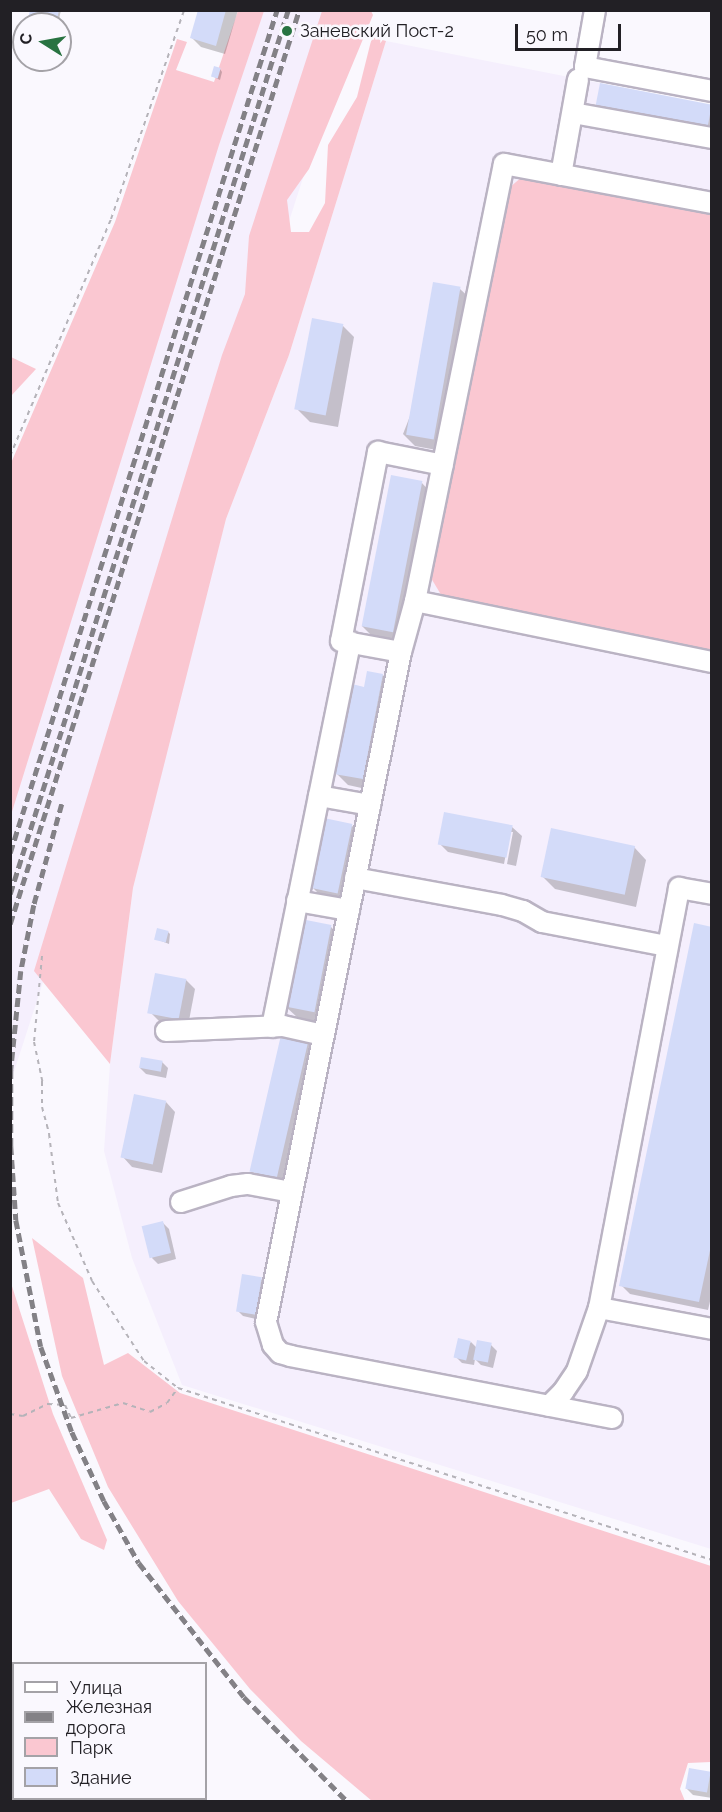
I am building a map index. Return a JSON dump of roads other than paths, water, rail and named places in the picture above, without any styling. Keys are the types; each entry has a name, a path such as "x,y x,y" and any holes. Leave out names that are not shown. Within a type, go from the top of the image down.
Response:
{"lane":[{"path":"595,10 585,67 711,91"},
{"path":"561,175 578,80"},
{"path":"573,113 711,138"},
{"path":"612,1418 280,1353 268,1335 266,1322 401,652 415,601 504,164 711,203"},
{"path":"401,652 341,641 378,452 443,465"},
{"path":"415,601 711,662"},
{"path":"272,1027 350,642"},
{"path":"319,796 370,805"},
{"path":"355,878 502,905 523,911 542,922 667,946"},
{"path":"549,1406 563,1392 577,1371 599,1308 679,888 711,894"},
{"path":"297,902 349,910"},
{"path":"166,1031 283,1026 323,1035"},
{"path":"181,1202 231,1186 248,1184 291,1192"},
{"path":"599,1308 711,1329"}],"railway":[{"path":"10,853 277,10"},
{"path":"10,894 288,10"},
{"path":"10,924 299,10"},
{"path":"62,804 34,905 21,971 11,1070 11,1146 16,1220 41,1347 72,1432 104,1501 139,1563 244,1697 348,1802"}],"place":[{"name":"Заневский Пост-2","path":"287,31"}]}
